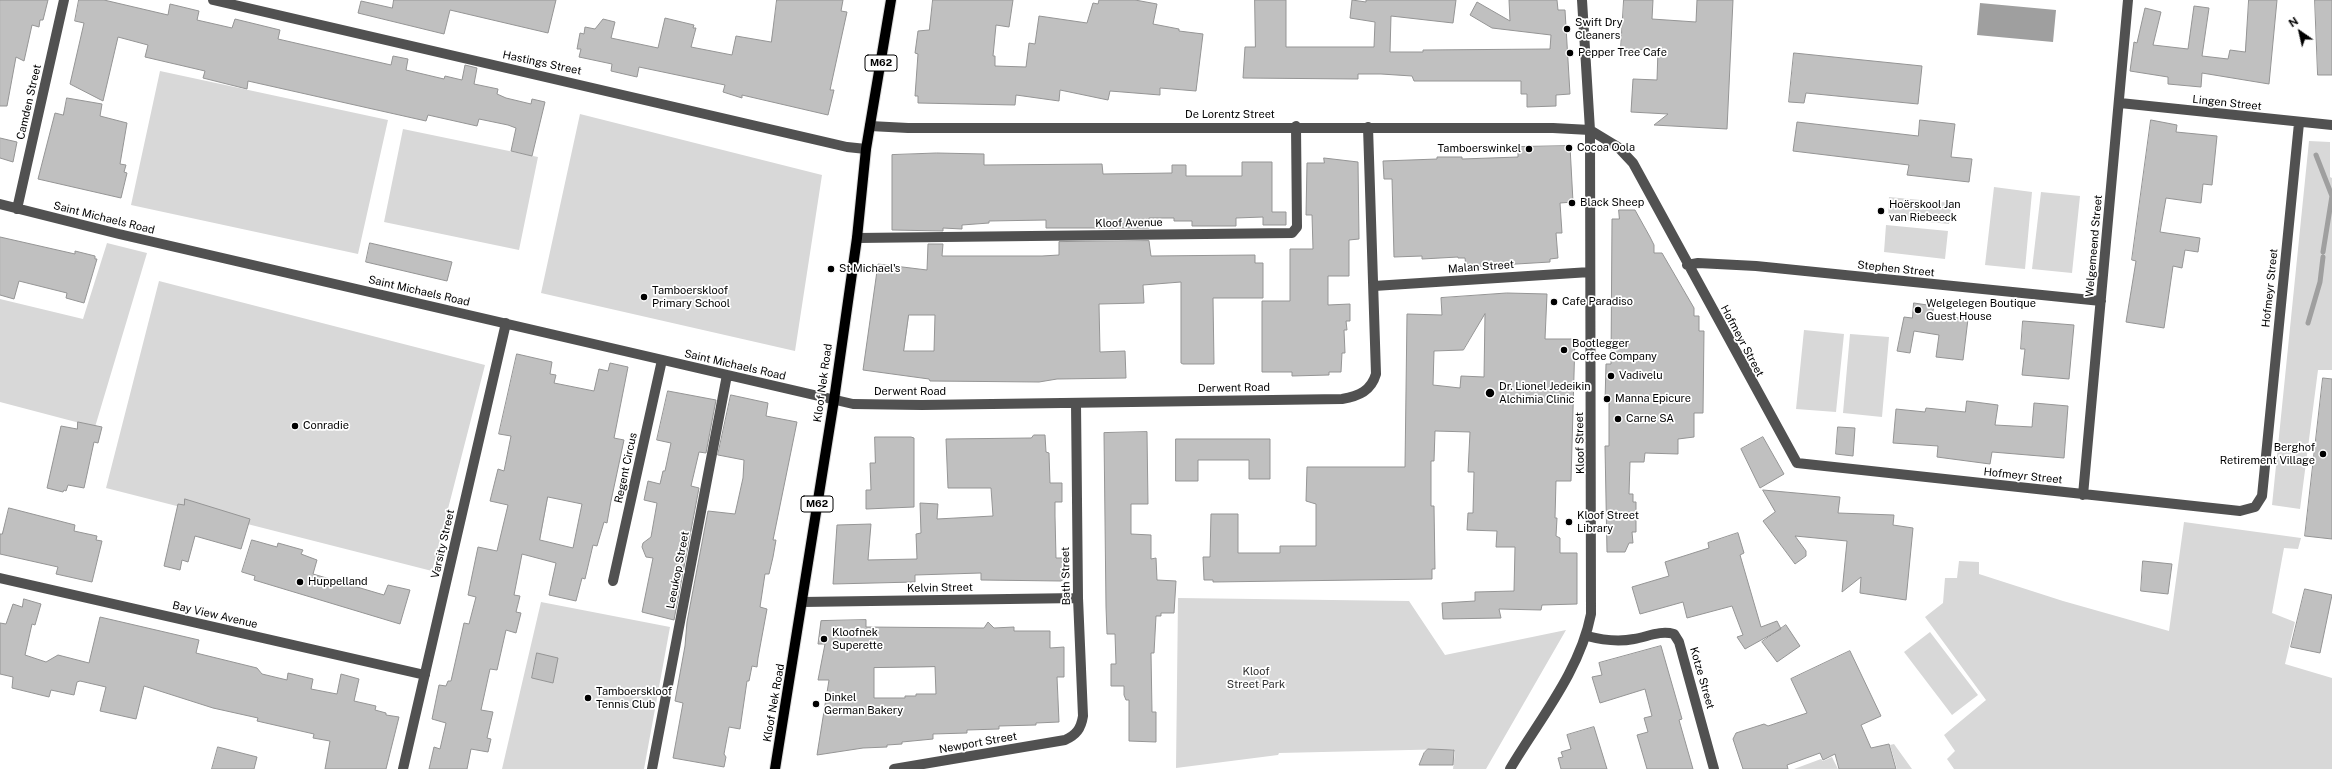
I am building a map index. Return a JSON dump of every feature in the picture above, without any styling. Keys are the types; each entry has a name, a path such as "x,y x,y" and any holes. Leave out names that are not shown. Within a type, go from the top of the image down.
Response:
{"main road":[{"name":"Kloof Nek Road","path":"775,769 834,400 857,238 866,149 891,0"}],"street":[{"name":"Camden Street","path":"17,209 64,0"},
{"name":"Hastings Street","path":"213,0 847,147 866,149"},
{"name":"Kloof Street","path":"1512,768 1571,670 1587,636 1593,591 1590,130 1582,0"},
{"name":"Welgemeend Street","path":"2083,495 2120,104 2128,0"},
{"name":"Lingen Street","path":"2120,104 2299,123 2332,125"},
{"name":"Hofmeyr Street","path":"1590,130 1618,147 1633,163 1687,265 1797,463 2083,495 2240,510 2250,509 2261,500 2299,123"},
{"name":"De Lorentz Street","path":"870,126 908,128 1296,126 1553,128 1590,130"},
{"name":"Kloof Avenue","path":"857,238 1292,233 1297,227 1296,126"},
{"name":"Derwent Road","path":"834,400 853,404 922,405 1342,399 1358,396 1371,385 1376,374 1368,127"},
{"name":"Saint Michaels Road","path":"0,204 834,400"},
{"name":"Stephen Street","path":"1687,265 1698,263 1756,266 2101,301"},
{"name":"Malan Street","path":"1374,286 1590,272"},
{"name":"Varsity Street","path":"403,769 506,323"},
{"name":"Regent Circus","path":"614,581 662,360"},
{"name":"Leeukop Street","path":"652,769 727,375"},
{"name":"Bath Street","path":"1065,740 1078,731 1083,716 1078,598 1076,403"},
{"name":"Bay View Avenue","path":"0,578 425,676"},
{"name":"Kelvin Street","path":"802,602 1078,598"},
{"name":"Kotze Street","path":"1587,636 1604,640 1619,640 1633,639 1659,633 1674,634 1679,642 1714,769"},
{"name":"Newport Street","path":"894,769 1065,740"}],"green space":[{"path":"160,71 388,120 358,254 131,205"},
{"path":"580,114 822,175 795,351 541,293"},
{"path":"403,129 538,157 519,250 384,222"},
{"path":"2309,141 2330,142 2330,177 2332,178 2332,370 2318,370 2300,509 2272,505"},
{"path":"1994,187 2032,192 2025,269 1985,265"},
{"path":"2041,192 2080,196 2072,273 2032,269"},
{"path":"1889,197 1952,203 1949,224 1888,218"},
{"path":"1886,225 1948,231 1945,259 1884,252"},
{"path":"107,243 147,253 95,427 0,402 0,299 83,319"},
{"name":"Conradie","path":"159,281 485,365 432,571 106,488"},
{"path":"1804,330 1844,334 1836,412 1796,409"},
{"path":"1850,334 1889,337 1882,417 1843,413"},
{"path":"2184,522 2301,538 2298,549 2284,548 2272,613 2295,622 2285,664 2332,678 2332,769 1954,769 1947,759 1955,751 1944,735 1986,700 1925,617 1943,603 1945,578 1957,578 1959,561 1979,562 1979,574 2063,601 2169,631"},
{"name":"Kloof Street Park","path":"1178,598 1409,601 1445,655 1566,630 1486,769 1453,769 1455,752 1453,749 1279,753 1278,755 1176,768"},
{"name":"Tamboerskloof Tennis Club","path":"541,602 670,627 644,769 502,769"},
{"path":"1930,632 1978,695 1952,715 1904,652"},
{"path":"1894,744 1912,769 1897,769 1890,745"},
{"path":"1832,757 1838,769 1794,769 1821,759 1823,761"}],"shaded area":[{"path":"1980,3 2056,10 2053,42 1977,35"}],"building":[{"path":"0,0 48,0 43,20 40,20 39,27 32,25 24,61 16,57 7,106 0,106"},
{"path":"79,0 104,0 168,15 170,4 199,11 197,20 232,28 235,19 280,30 278,39 391,65 393,56 408,59 406,70 444,79 445,76 462,80 465,65 477,68 474,84 498,89 497,94 506,98 531,104 532,99 545,102 532,156 511,151 516,128 508,125 479,119 477,126 428,115 426,121 248,81 247,89 203,78 205,71 145,57 148,45 118,37 103,101 70,84 84,23 75,21"},
{"path":"394,0 556,0 548,33 450,10 444,34 358,13 361,1 392,8"},
{"path":"777,0 843,0 841,11 847,12 830,90 834,90 828,115 742,95 742,98 723,92 725,85 639,67 637,77 611,71 612,64 579,57 581,49 577,49 580,33 584,34 585,27 595,29 603,19 615,22 611,38 658,48 665,18 694,25 693,28 696,28 691,47 732,55 736,36 771,42"},
{"path":"933,0 1013,0 1009,27 996,25 993,56 995,56 995,66 1026,67 1029,43 1035,44 1039,16 1087,23 1093,3 1098,4 1099,0 1135,0 1157,4 1153,24 1179,29 1179,31 1203,34 1196,91 1160,88 1160,95 1110,91 1108,100 1060,90 1059,101 1016,95 1015,105 918,103 918,96 915,96 918,54 915,53 918,31 929,30"},
{"path":"1255,0 1286,0 1286,47 1374,47 1375,22 1350,18 1352,0 1366,2 1366,0 1456,0 1453,23 1391,16 1390,52 1423,52 1423,50 1550,49 1551,35 1492,28 1470,15 1477,2 1510,21 1509,0 1557,0 1558,10 1565,10 1570,94 1556,95 1556,106 1527,107 1527,94 1521,94 1521,81 1414,81 1412,76 1381,74 1358,74 1358,79 1243,78 1245,47 1255,47"},
{"path":"1624,0 1653,0 1652,19 1696,22 1697,0 1733,0 1727,129 1654,125 1668,114 1631,112 1633,79 1657,80 1658,50 1621,49"},
{"path":"2249,0 2277,0 2269,84 2202,73 2201,87 2168,84 2168,77 2130,71 2134,42 2137,43 2145,8 2161,12 2153,45 2188,49 2194,6 2209,8 2202,56 2228,59 2230,50 2245,52"},
{"path":"2315,0 2332,0 2332,75 2318,75"},
{"path":"1794,53 1922,66 1918,104 1806,93 1804,103 1789,102"},
{"path":"67,98 102,104 100,116 127,123 120,164 126,165 124,172 127,173 121,198 38,179 55,113 63,115"},
{"path":"1920,120 1955,124 1951,157 1972,159 1969,182 1907,175 1909,165 1793,151 1797,122 1918,136"},
{"path":"2151,120 2177,125 2176,132 2217,136 2212,185 2203,184 2201,203 2166,198 2160,232 2200,238 2198,252 2185,250 2182,268 2173,266 2164,328 2126,322 2136,261 2132,260"},
{"path":"0,138 17,142 13,162 0,158"},
{"path":"1570,146 1573,202 1560,203 1562,233 1556,233 1558,258 1550,259 1550,262 1466,267 1465,258 1458,257 1422,259 1422,256 1394,257 1392,179 1384,179 1383,161 1437,159 1437,157 1462,157 1462,159 1518,157 1518,147"},
{"path":"937,153 984,154 984,165 1102,164 1103,174 1172,173 1172,165 1186,165 1186,176 1242,176 1242,162 1272,162 1272,212 1286,212 1286,225 1263,225 1263,217 1236,218 1236,226 1192,226 1192,221 1174,221 1174,218 1149,218 1149,228 1046,228 1046,220 989,221 989,223 962,225 962,229 943,228 943,231 892,230 892,155"},
{"path":"1324,158 1358,162 1359,239 1349,240 1349,276 1328,276 1328,305 1350,304 1350,321 1346,321 1347,330 1344,330 1345,353 1342,353 1341,372 1329,372 1329,375 1292,376 1292,372 1262,372 1262,301 1290,301 1290,249 1313,249 1312,215 1306,215 1307,163 1324,163"},
{"path":"1619,210 1635,210 1654,245 1654,253 1662,253 1694,308 1694,316 1699,316 1699,331 1704,331 1703,413 1694,413 1694,437 1678,439 1678,454 1645,453 1644,462 1630,462 1629,494 1633,494 1633,502 1636,502 1636,532 1632,532 1633,543 1629,543 1625,552 1607,552 1605,446 1609,446 1609,402 1605,402 1606,364 1611,364 1612,219 1619,219"},
{"path":"0,237 75,254 75,251 95,256 95,259 97,259 84,303 66,298 67,293 19,281 14,299 0,295"},
{"path":"1149,241 1151,256 1255,255 1255,263 1263,263 1263,298 1213,298 1214,364 1181,363 1181,282 1143,285 1144,303 1099,304 1100,352 1125,351 1126,378 1057,379 1039,382 930,381 929,379 863,370 878,264 927,270 928,244 943,244 942,256 1042,256 1059,255 1059,242","holes":["909,315 935,315 934,351 904,351"]},
{"path":"370,243 452,262 447,281 366,262"},
{"path":"1507,293 1547,294 1545,339 1575,339 1571,481 1556,481 1555,518 1557,518 1556,536 1560,538 1560,553 1577,553 1577,604 1542,605 1541,610 1499,609 1501,618 1443,619 1442,603 1475,601 1475,592 1514,591 1515,547 1496,547 1497,531 1467,530 1468,513 1473,513 1474,472 1468,472 1470,432 1435,431 1434,461 1431,461 1431,506 1434,506 1435,569 1432,569 1432,579 1213,582 1213,580 1204,580 1203,557 1210,557 1211,514 1238,514 1238,553 1280,553 1280,546 1316,546 1316,504 1306,501 1307,467 1405,467 1407,314 1442,315 1441,298","holes":["1485,314 1484,377 1461,376 1460,388 1433,385 1434,351 1463,350"]},
{"path":"1914,303 1934,306 1932,315 1968,319 1963,360 1936,357 1939,335 1914,331 1910,353 1897,351 1904,317 1912,318"},
{"path":"2023,321 2074,325 2069,379 2022,375 2025,349 2021,349"},
{"path":"517,354 552,362 550,374 556,375 554,383 594,391 599,369 608,371 610,363 628,367 614,438 624,440 607,523 604,522 597,546 593,545 585,579 582,578 576,601 549,595 556,563 522,554 514,595 520,596 516,612 521,613 516,633 506,630 497,670 490,669 481,710 493,712 487,738 491,739 488,752 471,749 467,769 429,769 434,747 440,749 446,723 432,719 439,685 446,686 448,681 451,681 464,623 469,624 476,597 468,595 478,547 497,551 508,505 490,501 498,469 504,471 511,436 499,434","holes":["548,497 582,504 573,548 540,540"]},
{"name":"Berghof Retirement Village","path":"2323,378 2332,379 2332,539 2305,536"},
{"path":"668,391 716,400 706,453 699,452 691,486 699,488 674,620 642,612 653,558 646,557 642,547 643,543 651,537 657,503 644,500 648,481 660,484 663,471 665,471 671,443 657,440"},
{"path":"731,395 768,403 766,416 797,422 773,540 776,540 773,557 769,574 765,574 760,607 767,609 757,667 752,666 749,681 747,681 740,729 729,727 724,754 726,757 724,767 673,758 683,703 675,701 685,646 687,622 708,511 735,514 743,478 744,460 718,455"},
{"path":"1967,401 1998,405 1995,425 2032,427 2034,403 2068,406 2064,458 1992,452 1990,464 1937,457 1938,446 1893,443 1896,409 1925,412 1926,408 1965,412"},
{"path":"78,422 102,427 98,443 94,442 84,488 68,485 66,491 64,490 63,492 47,488 61,426 77,429"},
{"path":"1838,427 1855,428 1853,456 1836,454"},
{"path":"1147,432 1148,504 1131,504 1131,534 1151,535 1151,559 1156,558 1157,580 1176,581 1174,613 1161,613 1161,616 1156,616 1154,653 1151,653 1152,712 1156,712 1156,742 1129,741 1129,700 1126,700 1124,695 1124,686 1111,686 1111,664 1116,664 1115,634 1107,634 1106,607 1104,433"},
{"path":"1034,435 1045,435 1046,452 1049,453 1050,483 1062,483 1062,502 1055,502 1055,516 1056,558 1062,558 1064,579 1061,581 981,580 981,573 915,575 915,582 833,584 837,525 871,524 868,560 917,559 916,534 921,533 920,503 938,504 937,519 993,516 991,488 948,488 946,439 1031,438"},
{"path":"875,437 914,438 914,507 866,509 866,490 871,490 870,463 875,463"},
{"path":"1763,437 1784,474 1760,488 1741,449"},
{"path":"1176,439 1270,439 1270,479 1249,479 1249,460 1198,460 1198,481 1176,481"},
{"path":"1763,490 1840,497 1838,513 1894,515 1893,525 1913,528 1906,600 1860,593 1861,577 1842,592 1847,541 1795,536 1806,551 1806,556 1795,564 1763,521 1775,512"},
{"path":"185,499 250,519 241,549 195,536 188,562 182,560 180,570 164,566 178,504 184,505"},
{"path":"9,508 75,525 74,531 97,536 96,540 102,541 92,582 56,574 58,567 0,554 0,534 2,534"},
{"path":"1738,533 1744,553 1740,555 1761,627 1777,621 1781,629 1745,649 1737,637 1743,635 1732,606 1687,618 1683,602 1640,614 1632,587 1669,576 1665,562 1709,548 1708,543"},
{"name":"Huppelland","path":"252,540 277,547 278,543 303,550 301,554 317,560 313,574 384,595 388,585 410,590 400,624 254,580 255,576 242,572"},
{"path":"2143,561 2172,564 2168,594 2141,591"},
{"path":"2305,589 2332,595 2320,653 2291,647"},
{"path":"24,599 41,604 35,625 32,624 25,655 46,662 58,655 89,663 100,617 199,640 196,653 257,668 262,674 287,680 288,673 313,679 311,689 337,694 341,674 359,679 354,701 376,706 375,710 386,713 386,715 399,717 386,769 325,769 330,741 313,738 314,734 257,721 258,718 213,708 144,686 136,719 100,711 106,687 80,681 77,682 74,695 51,690 49,697 12,688 13,677 0,674 0,623 6,624 13,604 22,607"},
{"path":"866,620 866,627 984,628 988,622 994,628 1014,627 1014,631 1050,631 1050,648 1064,647 1064,677 1057,677 1059,722 1036,723 1036,725 999,726 999,729 967,730 967,733 933,734 933,739 902,742 902,744 887,745 887,747 863,748 817,755 829,680 818,680 825,644 818,644 821,621","holes":["935,667 936,694 916,694 916,696 905,696 905,698 874,698 874,668"]},
{"path":"1786,625 1800,646 1777,662 1762,642"},
{"path":"1661,646 1682,719 1679,720 1693,769 1647,769 1637,735 1648,732 1644,718 1652,716 1645,689 1600,703 1592,677 1602,675 1599,663"},
{"path":"1850,651 1881,716 1861,725 1871,748 1889,744 1896,769 1839,769 1835,754 1823,760 1820,753 1787,765 1788,769 1743,769 1733,739 1736,733 1764,724 1768,726 1807,713 1791,679"},
{"path":"537,653 558,658 553,683 532,678"},
{"path":"1594,727 1607,769 1561,769 1558,758 1563,757 1561,752 1571,749 1567,735"},
{"path":"218,747 257,757 254,769 212,769"},
{"path":"1428,749 1454,750 1453,765 1419,765 1424,753"}],"waterway":[{"path":"2316,155 2332,196 2323,252"},
{"path":"2308,323 2320,282 2323,257"}],"place":[{"name":"Swift Dry Cleaners","path":"1567,29"},
{"name":"Pepper Tree Cafe","path":"1570,53"},
{"name":"Cocoa Oola","path":"1569,148"},
{"name":"Tamboerswinkel","path":"1529,149"},
{"name":"Black Sheep","path":"1572,203"},
{"name":"Hoërskool Jan van Riebeeck","path":"1881,211"},
{"name":"St Michael's","path":"831,269"},
{"name":"Tamboerskloof Primary School","path":"644,297"},
{"name":"Cafe Paradiso","path":"1554,302"},
{"name":"Welgelegen Boutique Guest House","path":"1918,310"},
{"name":"Bootlegger Coffee Company","path":"1564,350"},
{"name":"Vadivelu","path":"1611,376"},
{"name":"Dr. Lionel Jedeikin Alchimia Clinic","path":"1490,393"},
{"name":"Manna Epicure","path":"1607,399"},
{"name":"Carne SA","path":"1618,419"},
{"name":"Conradie","path":"295,426"},
{"name":"Berghof Retirement Village","path":"2323,454"},
{"name":"Kloof Street Library","path":"1569,522"},
{"name":"Huppelland","path":"300,582"},
{"name":"Kloofnek Superette","path":"824,639"},
{"name":"Tamboerskloof Tennis Club","path":"588,698"},
{"name":"Dinkel German Bakery","path":"816,704"}]}
